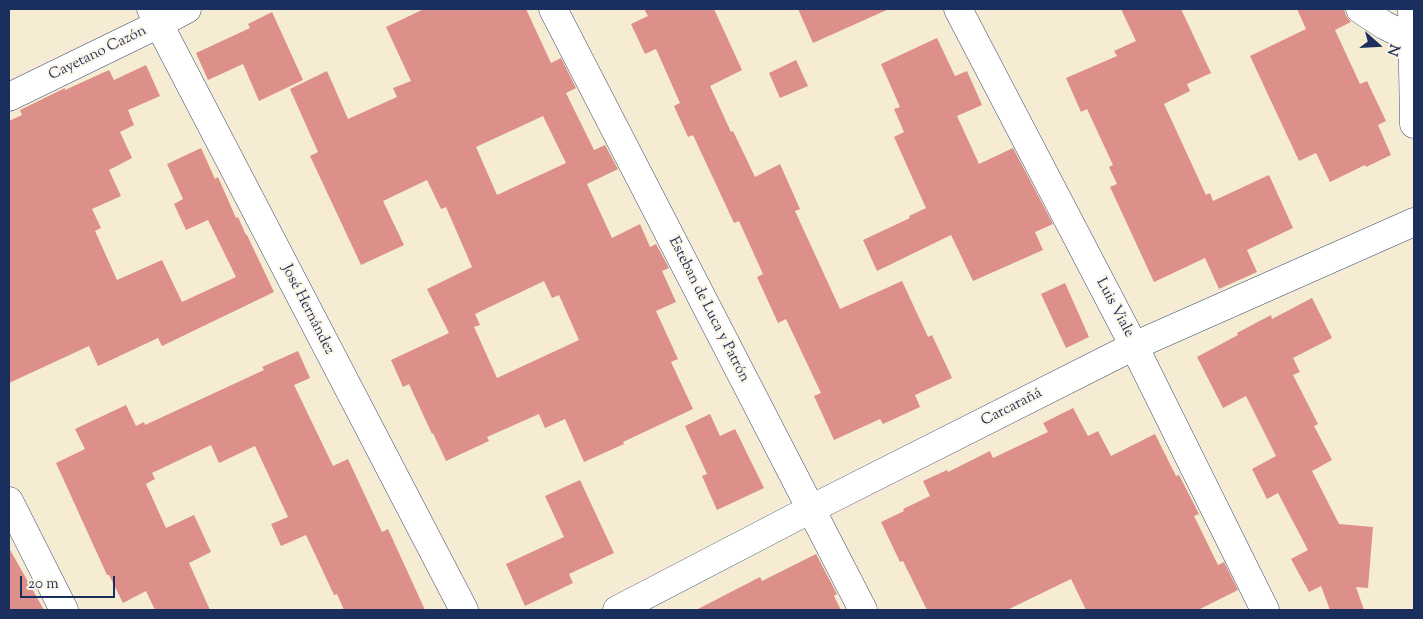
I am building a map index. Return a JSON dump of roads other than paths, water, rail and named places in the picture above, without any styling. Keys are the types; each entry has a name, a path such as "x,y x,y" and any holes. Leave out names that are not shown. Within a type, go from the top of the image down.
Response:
{"street":[{"name":"Cayetano Cazón","path":"9,97 155,16 187,9"},
{"name":"Esteban de Luca y Patrón","path":"553,9 863,610"},
{"name":"Luis Viale","path":"958,9 1134,346 1265,610"},
{"path":"1360,9 1384,25 1412,39"},
{"path":"1412,9 1414,124"},
{"name":"José Hernández","path":"155,16 464,610"},
{"name":"Carcarañá","path":"617,610 811,509 1134,346 1414,222"},
{"path":"10,505 64,610"}]}
